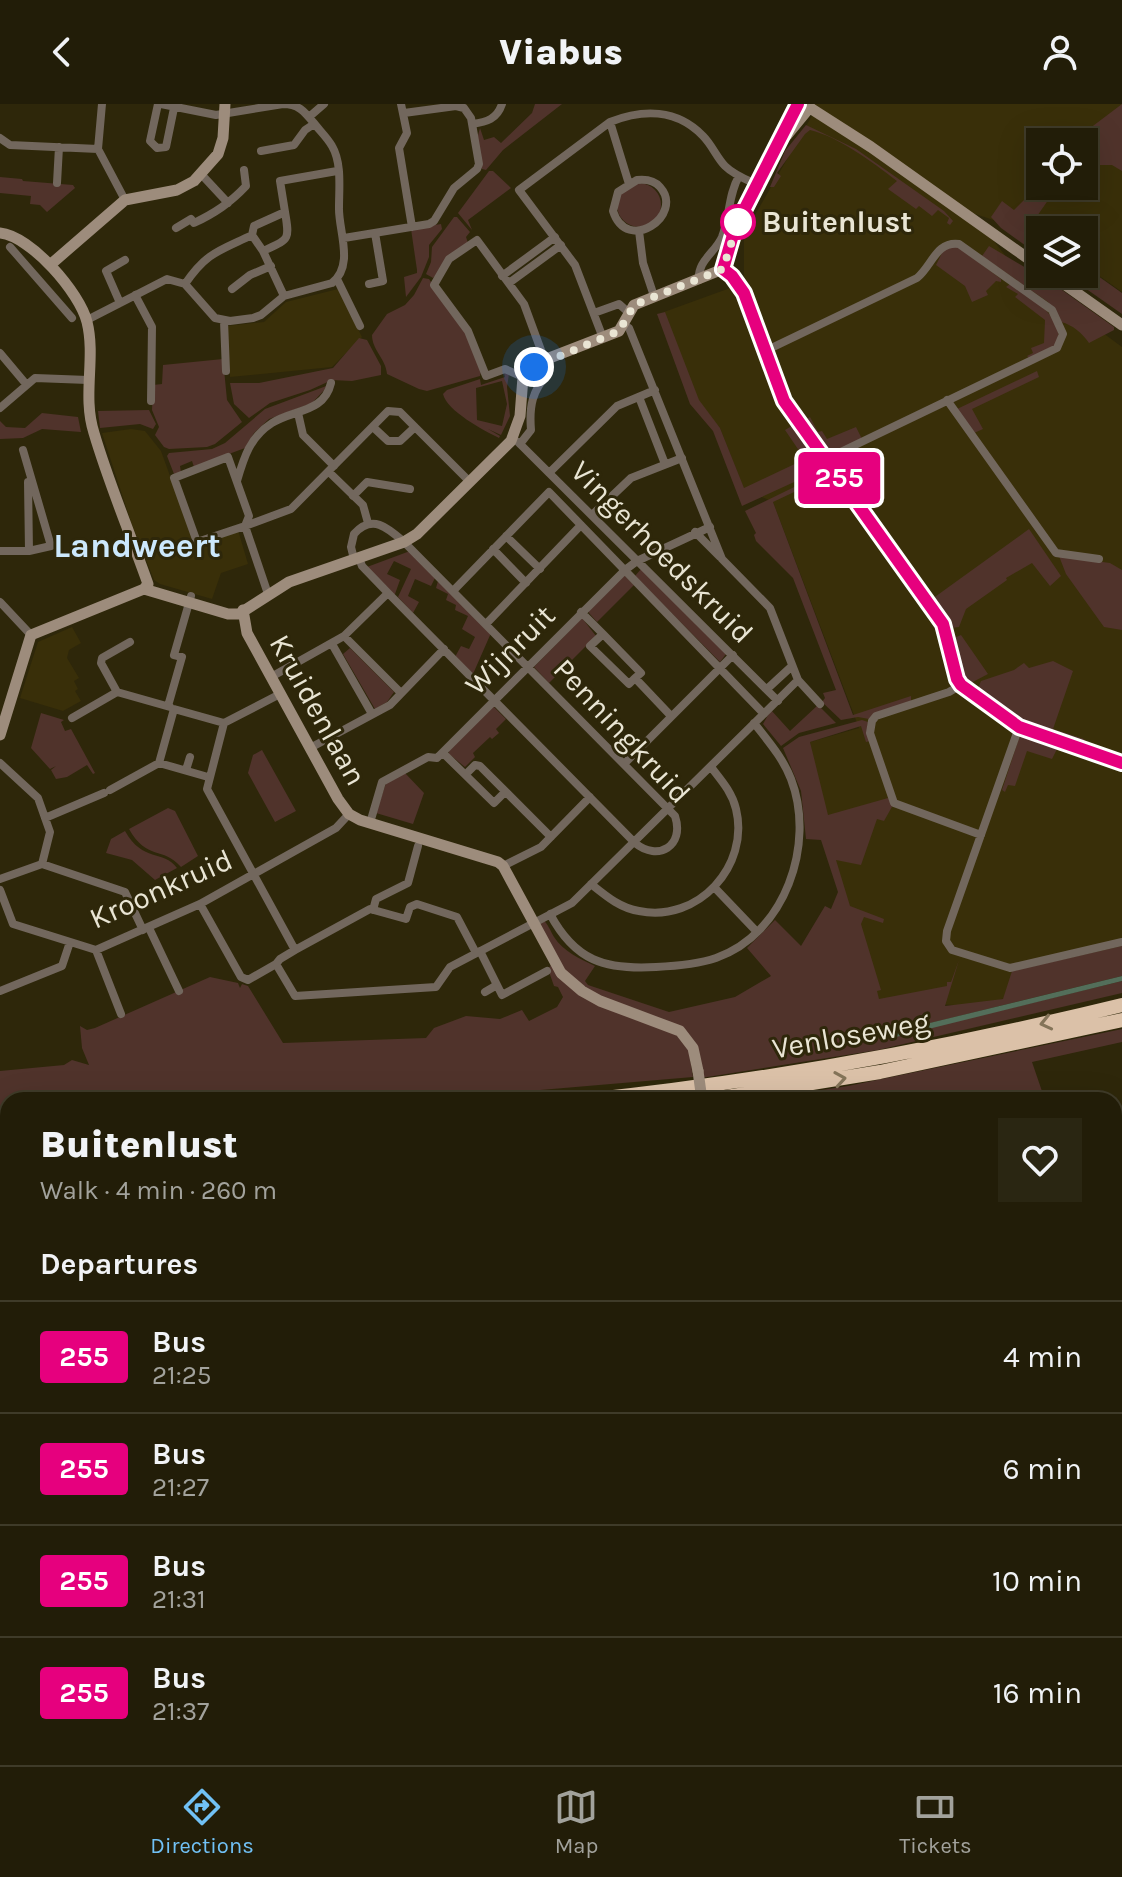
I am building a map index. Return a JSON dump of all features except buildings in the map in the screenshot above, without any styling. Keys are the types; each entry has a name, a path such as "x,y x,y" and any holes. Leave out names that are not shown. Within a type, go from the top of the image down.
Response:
{"highway":[{"name":"Venloseweg","path":"660,1092 706,1087 993,1036 1122,1005"},
{"name":"Venloseweg","path":"755,1092 880,1072 1122,1020"}],"street":[{"path":"102,104 98,149 125,200"},
{"path":"87,320 167,279 185,284 215,318 224,321 253,318 284,296 337,279 344,238 338,208 341,192 333,147 311,120 293,104 225,109 206,114 159,104 150,141 157,148 166,147 174,108"},
{"path":"206,104 206,114"},
{"path":"261,151 294,145 324,104"},
{"path":"472,124 491,120 502,104"},
{"path":"516,441 520,398 516,384 525,368 619,331 634,305 723,269 735,228 779,144 806,105 871,147 1026,257"},
{"path":"344,238 412,227 434,221 454,188 479,164 471,118 460,106 403,109 407,133 399,148 412,227"},
{"path":"50,265 125,200 177,190 194,181 218,154 223,138 225,109"},
{"path":"603,338 575,265 519,190 610,122 649,112 690,124 726,167 758,185"},
{"path":"610,122 629,184"},
{"path":"0,138 10,145 98,149"},
{"path":"57,183 59,147"},
{"path":"176,228 191,219 194,223 219,211 246,186 244,170"},
{"path":"263,251 287,240 289,235 280,181 337,171"},
{"path":"201,174 228,203"},
{"path":"699,280 699,268 722,236 732,188 739,176"},
{"path":"637,180 650,180 660,187 666,200 663,216 654,225 639,231 620,225 613,211 618,192 629,184 637,180"},
{"path":"284,296 271,266 252,235 254,226 285,212"},
{"path":"639,231 643,263 654,296"},
{"path":"0,233 22,240 50,265 87,320 89,413 146,586 31,635 0,735"},
{"path":"369,284 383,281 375,233"},
{"path":"185,284 210,254 252,235"},
{"path":"243,610 289,582 404,542 417,534 487,464 531,430 530,402 549,372 524,304 475,237 449,259 434,285 468,331 486,376 505,369 521,376"},
{"path":"505,279 558,241"},
{"path":"765,351 917,278 943,246 949,243 959,244 1052,310 1063,334 1057,348 826,459"},
{"path":"10,247 72,318"},
{"path":"120,303 106,271 125,260"},
{"path":"232,289 250,275 271,266"},
{"path":"723,269 742,289 784,401 943,624 961,685 1019,727 1122,763"},
{"path":"337,279 360,326"},
{"path":"52,295 64,285"},
{"path":"1070,288 1122,325"},
{"path":"135,295 152,327 151,401"},
{"path":"594,313 619,304 628,312"},
{"path":"224,321 226,371"},
{"path":"623,324 629,328 722,559"},
{"path":"0,353 26,384"},
{"path":"0,408 26,384 40,377 88,380"},
{"path":"237,481 245,451 259,434 272,423 319,403 326,396 331,383"},
{"path":"549,473 617,406 655,390"},
{"path":"639,397 665,464"},
{"path":"947,400 1056,553 1099,559"},
{"path":"245,451 174,477 197,542 291,509 388,411 400,412 469,481"},
{"path":"298,413 303,435 363,505 368,523 354,534 351,547 362,566 635,843"},
{"path":"373,427 388,441 400,441 415,427"},
{"name":"Vingerhoedskruid","path":"516,441 778,701"},
{"path":"0,551 29,551 51,546 23,450"},
{"path":"228,457 249,516 245,526 268,594"},
{"path":"592,515 631,478 682,458"},
{"path":"29,551 30,478"},
{"path":"353,496 367,482 410,489"},
{"name":"Vingerhoedskruid","path":"506,536 549,492 764,714"},
{"name":"Penningkruid","path":"368,523 379,523 404,542 668,808 678,824 671,845 652,852 643,850 635,843"},
{"path":"486,624 581,525"},
{"name":"Wijnruit","path":"370,823 382,782 428,757 437,758 443,753 625,570 637,561 710,527"},
{"path":"695,532 770,608 798,680 820,704"},
{"path":"453,591 506,536 540,569"},
{"path":"493,549 526,583"},
{"name":"Kruidenlaan","path":"146,586 190,600 243,610 247,633 349,814 484,856 503,866"},
{"path":"271,677 344,636 388,593"},
{"path":"159,763 182,657 174,655 190,600"},
{"path":"0,602 31,635"},
{"path":"581,612 603,634 641,673 629,684 590,646 603,634"},
{"path":"344,636 401,693"},
{"path":"130,642 102,658 101,663 117,692 224,723 280,694"},
{"path":"332,644 372,714"},
{"path":"310,748 390,705 444,649"},
{"path":"624,764 733,655"},
{"path":"767,689 792,666"},
{"path":"635,678 671,716"},
{"path":"276,964 295,996 301,997 436,987 450,967 572,903 798,680"},
{"path":"961,685 949,692 876,716 870,733 894,803 981,835"},
{"path":"72,718 117,692"},
{"path":"224,723 207,789 295,950"},
{"path":"550,914 562,936 585,955 616,966 634,968 671,966 717,958 757,932 786,891 794,870 800,826 797,798 790,777 776,751 754,723"},
{"path":"1019,727 946,941 952,950 1010,968 1122,942"},
{"path":"443,753 494,803 505,792"},
{"path":"186,770 190,757"},
{"path":"0,763 38,798 50,832 42,864"},
{"path":"45,818 107,792 159,763 208,777"},
{"path":"466,774 475,765 480,766 551,837"},
{"path":"591,884 623,907 651,913 673,911 692,904 715,888 733,859 738,827 729,790 711,767"},
{"path":"590,797 541,847 503,866 561,973 600,1001 676,1028 691,1044 703,1092"},
{"name":"Kroonkruid","path":"0,890 13,924 96,950 200,904 336,828 349,814"},
{"path":"373,910 376,899 408,883 418,846"},
{"path":"0,879 42,864 125,892 179,991"},
{"path":"715,888 757,932"},
{"path":"200,904 241,977 248,980 295,950 373,910 406,919 410,907 417,904 457,917 502,995 547,971"},
{"path":"0,991 62,966 70,942"},
{"path":"96,950 121,1014"},
{"path":"485,992 497,985"}],"shaded area":[{"path":"535,104 562,104 503,150 486,170 482,169 477,139 480,128 484,140 494,137 501,143 532,113"},
{"path":"795,104 1122,104 1122,292 1098,275 1098,216 1026,216 1026,230 972,213 1015,268 1026,276 1026,288 1042,288 1122,347 1122,962 979,1006 880,1002 845,917 810,742 859,728 773,502 744,489 720,428 698,402 664,312 744,283 744,234 813,114"},
{"path":"1122,104 1122,171 1112,165 1098,165 1098,128 1090,128"},
{"path":"806,125 856,149 944,211 953,221 950,225 947,223 949,218 938,210 932,216 919,206 916,209 888,189 897,181 887,173 843,144 810,130 777,173 781,176 774,187 770,187 785,151"},
{"path":"489,171 493,171 511,188 468,220 472,230 458,213"},
{"path":"0,177 73,185 75,188 47,212 40,205 30,204 31,196 0,193"},
{"path":"639,183 655,189 661,205 655,221 639,227 623,221 617,205 623,189"},
{"path":"1026,198 1048,200 1037,216 1026,216 1026,246 991,217 1002,201 1014,210"},
{"path":"454,217 470,232 466,237 468,243 433,278 426,274 432,247"},
{"path":"441,224 442,229 429,245 429,257 421,277 406,297 404,277 417,273 411,229"},
{"path":"957,246 1001,279 986,291 988,295 972,302 965,286 936,265 944,249"},
{"path":"989,246 1026,268 1026,287 982,256"},
{"path":"1098,276 1122,293 1122,314 1085,288 1098,288"},
{"path":"423,278 429,279 464,330 481,371 480,376 427,391 387,374 372,335 387,314 405,305 414,295"},
{"path":"1010,284 1036,301 1051,316 1056,324 1058,344 1029,358 1027,356 1033,353 1031,348 1044,343 1045,320 1015,297 1018,294 1006,287"},
{"path":"1028,288 1059,288 1114,330 1089,343 1077,330 1061,322 1048,302"},
{"path":"338,289 362,337 332,367 230,377 227,326 264,322 286,302"},
{"path":"665,312 699,400 720,428 744,488 801,461 802,455 785,430 795,424 827,467 742,506 713,431 690,404 657,314"},
{"path":"359,338 367,340 381,366 381,375 352,381 332,380 270,403 249,418 234,404 230,383 259,383 333,368"},
{"path":"223,359 227,400 242,422 207,447 164,447 155,435 159,427 152,410 153,385 162,384 163,365"},
{"path":"1037,371 1039,377 972,409 983,429 974,433 957,409"},
{"path":"504,372 509,374 510,416 501,435 488,429 499,438 458,413 443,394 480,379 481,385 505,377","holes":["502,381 507,404 502,426 477,420 476,388"]},
{"path":"329,385 312,403 269,419 254,433 245,448 194,467 192,461 180,466 181,472 174,474 167,456 169,453 212,449 225,443 265,409"},
{"path":"149,410 156,424 153,429 140,424 100,428 98,411"},
{"path":"42,413 78,417 81,432 42,429 23,438 0,439 0,421 6,427 25,428"},
{"path":"810,417 818,432 822,431 827,439 856,427 862,439 839,450 825,449 804,424"},
{"path":"131,429 145,431 161,451 195,545 238,530 248,564 221,573 212,599 154,580 102,433"},
{"path":"829,470 846,493 843,495 828,476 773,502 853,715 911,696 911,701 869,719 841,720 822,702 825,698 823,693 836,690 793,578 756,541 756,533 745,511"},
{"path":"1029,529 1061,576 1050,586 1032,563 1006,578 966,609 959,627 951,628 932,599"},
{"path":"410,551 435,578 431,586 415,579 408,596 419,602 413,613 398,597 411,569 394,561 387,574 400,580 395,594 391,594 367,567"},
{"path":"1059,556 1110,563 1122,570 1122,630 1104,627 1066,574"},
{"path":"641,569 726,654 720,662 635,576"},
{"path":"624,575 634,585 597,622 589,610"},
{"path":"438,581 491,633 473,674 455,657 461,646 469,649 475,637 462,629 468,616 455,610 456,605 446,600 448,594 436,588"},
{"path":"582,618 596,636 549,683 534,667"},
{"path":"72,627 81,643 69,650 67,658 79,678 74,681 81,701 63,711 20,698 38,642"},
{"path":"961,635 988,674 969,684 962,680 952,644 954,638"},
{"path":"350,648 394,692 387,702 375,709 343,654"},
{"path":"1053,661 1073,671 1053,729 1084,739 1086,745 1024,723 977,691 981,681 1014,670 1024,663 1029,668"},
{"path":"818,705 836,723 799,733 781,746 763,724 771,710 790,731"},
{"path":"493,706 506,719 496,729 499,733 473,753 475,757 465,767 449,754 449,750"},
{"path":"41,713 64,720 61,722 65,731 71,729 95,773 87,765 67,777 56,779 51,770 56,766 50,769 31,748"},
{"path":"862,720 868,722 870,741 866,742 861,726 810,742 828,815 888,798 893,805 884,821 877,819 861,865 836,860 850,906 884,919 883,923 864,917 861,924 881,990 877,991 879,999 947,986 959,960 945,1006 1003,999 1012,971 1122,946 1122,976 898,1031 896,1036 1122,981 1122,993 878,1050 701,1078 692,1040 597,995 562,970 538,926 543,920 562,946 595,966 585,981 588,985 669,1012 735,997 771,976 747,948 775,920 801,946 825,906 831,909 838,892 821,840 806,839 801,791 783,748 799,737"},
{"path":"1028,735 1088,755 1085,758 1057,749 1052,759 1027,751 1015,786 1008,785 1005,792 1002,790 1019,738"},
{"path":"262,750 296,811 275,822 248,773 253,755"},
{"path":"405,773 424,793 413,824 376,813 386,783"},
{"path":"168,808 175,811 198,856 181,867 142,845 129,829"},
{"path":"125,831 139,848 166,859 177,868 155,880 132,860 106,853 111,839"},
{"path":"551,965 569,985 672,1031 688,1045 693,1077 516,1092 0,1092 0,1071 64,1065 72,1060 89,1065 82,1048 80,1026 87,1030 95,1028 210,977 238,983 240,988 242,984 248,986 283,1043 426,1038 434,1028 466,1016 500,1019 522,1010 529,1021 557,1007 563,997 558,987 554,986 548,969"},
{"path":"1122,976 1122,981 896,1037 897,1031"},
{"path":"1122,1029 1122,1042 1032,1062 1042,1092 809,1092"}],"bus line":[{"name":"255","path":"798,104 735,228 723,269 744,293 784,401 943,624 961,685 1019,727 1122,763"}],"place":[{"name":"Buitenlust","path":"738,222"}],"district":[{"name":"Landweert","path":"137,546"}],"route":[{"path":"534,367 619,331 634,305 723,269 738,222"}]}
